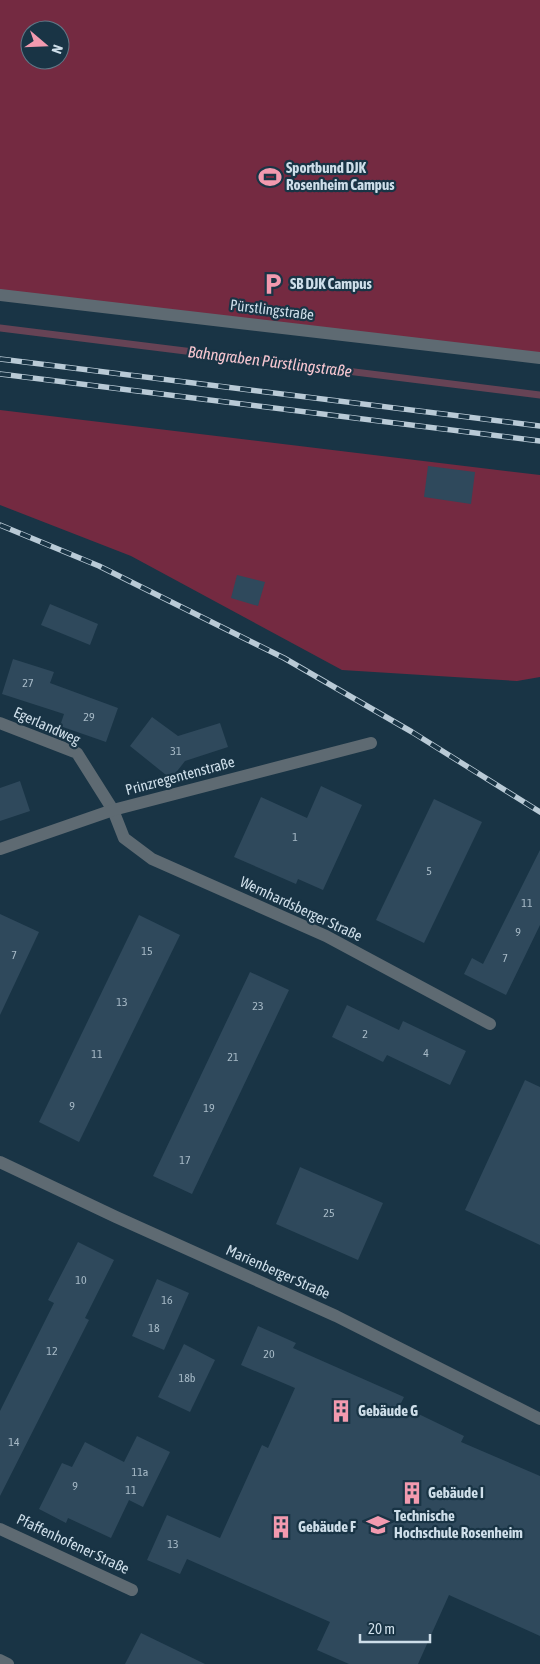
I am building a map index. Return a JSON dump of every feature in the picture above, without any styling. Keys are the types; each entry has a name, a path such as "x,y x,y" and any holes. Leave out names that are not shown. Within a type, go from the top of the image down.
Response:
{"street":[{"name":"Pürstlingstraße","path":"0,295 540,358"},
{"name":"Egerlandweg","path":"0,723 77,754 113,810"},
{"name":"Prinzregentenstraße","path":"0,849 113,810 371,743"},
{"name":"Wernhardsberger Straße","path":"113,810 124,838 152,860 326,936 490,1024"},
{"name":"Marienberger Straße","path":"0,1162 116,1217 336,1316 540,1419"},
{"name":"Pfaffenhofener Straße","path":"0,1529 132,1590"},
{"path":"0,1660 8,1664"}],"shaded area":[{"name":"Sportbund DJK Rosenheim Campus","path":"0,0 540,0 540,358 0,295"},
{"path":"0,410 540,475 540,677 517,681 342,670 131,556 0,505"}],"building":[{"path":"428,466 475,472 471,504 424,497"},
{"path":"237,575 265,582 258,606 231,598"},
{"path":"50,604 98,624 90,645 41,625"},
{"path":"13,659 54,672 50,683 118,708 106,742 60,726 64,714 2,694"},
{"path":"152,717 178,736 220,723 228,747 185,761 171,779 130,746"},
{"path":"20,781 30,811 0,821 0,788"},
{"path":"321,786 362,805 323,890 298,879 296,884 234,857 261,797 307,818"},
{"path":"434,799 482,822 424,943 376,920"},
{"path":"540,850 540,925 506,995 464,974 472,958 483,964"},
{"path":"0,914 39,932 0,1015"},
{"path":"139,915 180,935 79,1142 39,1122"},
{"path":"250,972 289,990 192,1194 153,1176"},
{"path":"347,1005 399,1030 403,1021 466,1051 450,1085 387,1055 383,1062 332,1037"},
{"path":"525,1080 540,1087 540,1245 465,1210"},
{"path":"300,1167 383,1203 358,1260 276,1224"},
{"path":"78,1242 114,1260 85,1318 89,1320 0,1496 0,1411 54,1303 48,1300"},
{"path":"157,1279 189,1293 164,1350 132,1336"},
{"name":"Technische Hochschule Rosenheim","path":"258,1326 296,1343 293,1348 404,1397 400,1405 464,1436 461,1442 540,1476 540,1636 449,1595 418,1664 349,1664 317,1650 330,1622 187,1559 180,1574 147,1560 167,1515 220,1538 262,1445 268,1448 295,1388 241,1365"},
{"path":"184,1344 215,1360 190,1412 158,1397"},
{"path":"137,1436 170,1452 143,1507 129,1500 111,1538 68,1518 66,1523 39,1509 62,1463 72,1467 85,1442 124,1462"},
{"path":"141,1633 205,1664 125,1664"}],"waterway":[{"name":"Bahngraben Pürstlingstraße","path":"0,328 540,395"}],"railway":[{"path":"0,359 540,426"},
{"path":"0,374 540,441"},
{"path":"0,525 99,566 284,658 412,732 540,812"}],"place":[{"name":"Sportbund DJK Rosenheim Campus","path":"270,177"},
{"name":"SB DJK Campus","path":"273,284"},
{"name":"Gebäude G","path":"341,1411"},
{"name":"Gebäude I","path":"412,1493"},
{"name":"Technische Hochschule Rosenheim","path":"378,1525"},
{"name":"Gebäude F","path":"281,1527"}]}
